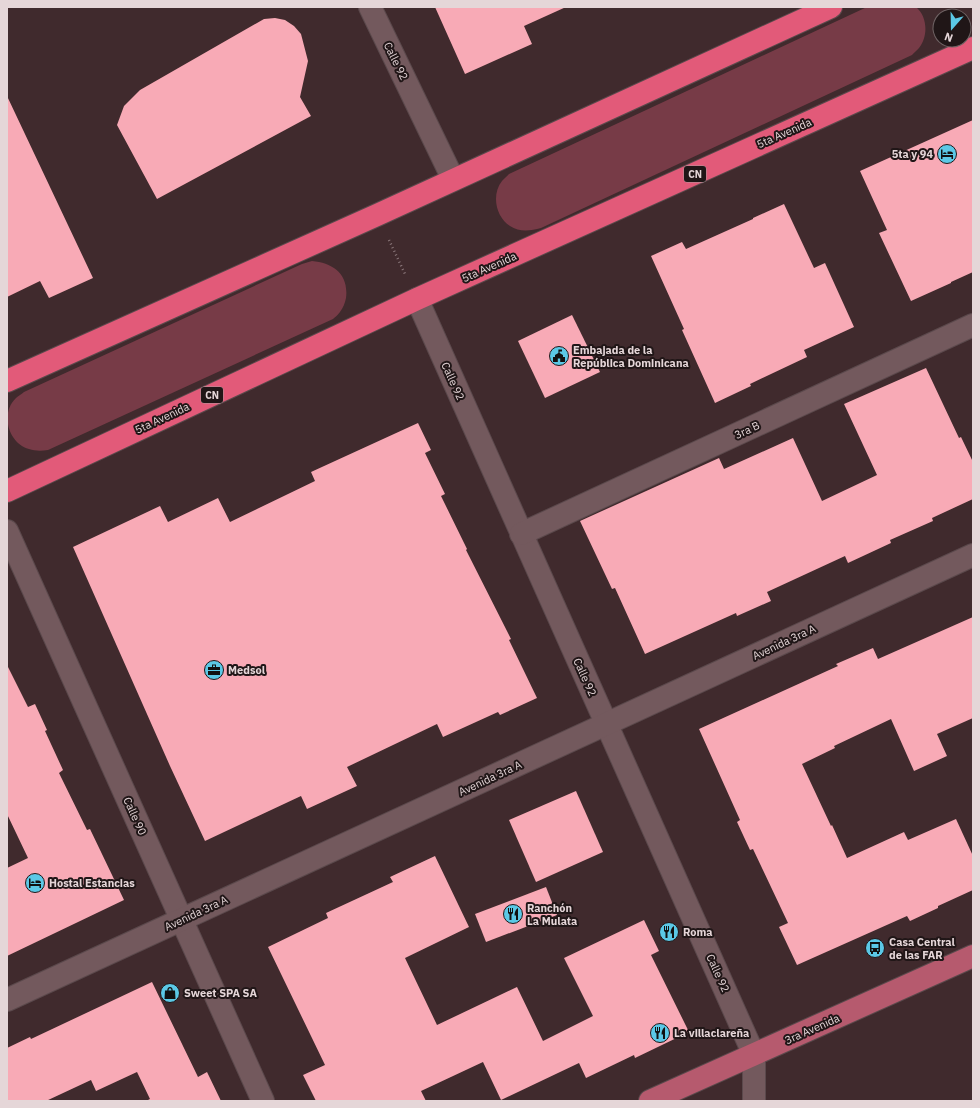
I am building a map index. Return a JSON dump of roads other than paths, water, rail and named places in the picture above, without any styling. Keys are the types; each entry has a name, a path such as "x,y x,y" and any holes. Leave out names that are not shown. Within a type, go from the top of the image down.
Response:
{"highway":[{"path":"7,381 377,215 831,7"},
{"name":"5ta Avenida","path":"7,491 417,299 973,48"}],"main road":[{"name":"3ra Avenida","path":"650,1101 973,956"}],"street":[{"name":"Calle 92","path":"370,7 453,179"},
{"name":"Calle 92","path":"417,299 754,1054"},
{"name":"3ra B","path":"521,534 973,325"},
{"name":"Calle 90","path":"7,531 263,1101"},
{"name":"Avenida 3ra A","path":"7,1000 973,555"},
{"path":"754,1054 754,1101"}],"place":[{"name":"5ta y 94","path":"947,154"},
{"name":"Embajada de la República Dominicana","path":"559,356"},
{"name":"Medsol","path":"214,670"},
{"name":"Hostal Estancias","path":"35,883"},
{"name":"Ranchón La Mulata","path":"513,914"},
{"name":"Roma","path":"669,932"},
{"name":"Casa Central de las FAR","path":"875,948"},
{"name":"Sweet SPA SA","path":"170,993"},
{"name":"La villaclareña","path":"660,1033"}]}
